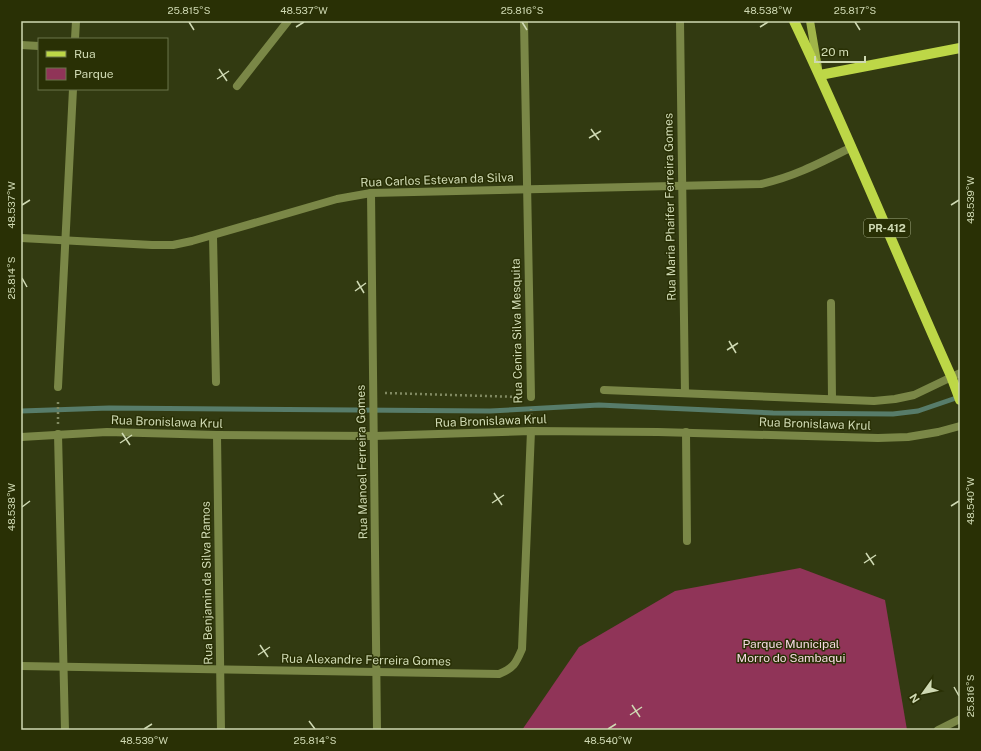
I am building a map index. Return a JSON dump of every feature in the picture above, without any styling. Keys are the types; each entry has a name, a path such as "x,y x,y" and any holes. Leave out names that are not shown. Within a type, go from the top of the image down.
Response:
{"main road":[{"name":"PR-412","path":"794,21 820,75 955,377 960,400"},
{"path":"820,75 960,48"}],"street":[{"path":"75,38 76,21"},
{"path":"237,86 288,21"},
{"name":"Rua Cenira Silva Mesquita","path":"524,21 531,397"},
{"name":"Rua Maria Phaifer Ferreira Gomes","path":"680,21 685,393"},
{"path":"810,21 820,75"},
{"path":"21,46 38,46"},
{"path":"58,387 73,90"},
{"name":"Rua Carlos Estevan da Silva","path":"21,238 173,245 213,236 337,199 371,193 761,184 801,173 852,147"},
{"name":"Rua Manoel Ferreira Gomes","path":"371,193 377,730"},
{"path":"213,236 216,382"},
{"path":"830,303 832,399"},
{"name":"Rua Bronislawa Krul","path":"604,390 874,401 895,400 914,395 955,377"},
{"name":"Rua Bronislawa Krul","path":"21,437 107,432 216,435 374,436 531,431 686,432 901,437 938,432 960,426"},
{"name":"Rua Alexandre Ferreira Gomes","path":"21,666 499,674 509,670 516,664 522,649 531,431"},
{"path":"686,432 687,541"},
{"path":"58,434 65,730"},
{"name":"Rua Benjamin da Silva Ramos","path":"216,435 222,730"},
{"path":"938,730 960,719"}],"path":[{"path":"58,387 58,434"},
{"path":"373,393 531,397"},
{"name":"Rua Cenira Silva Mesquita","path":"531,397 531,431"}],"green space":[{"name":"Parque Municipal Morro do Sambaqui","path":"800,568 885,600 907,730 522,730 579,647 675,591"}],"waterway":[{"path":"21,411 109,408 490,411 599,405 773,413 893,414 918,411 959,397"}]}
